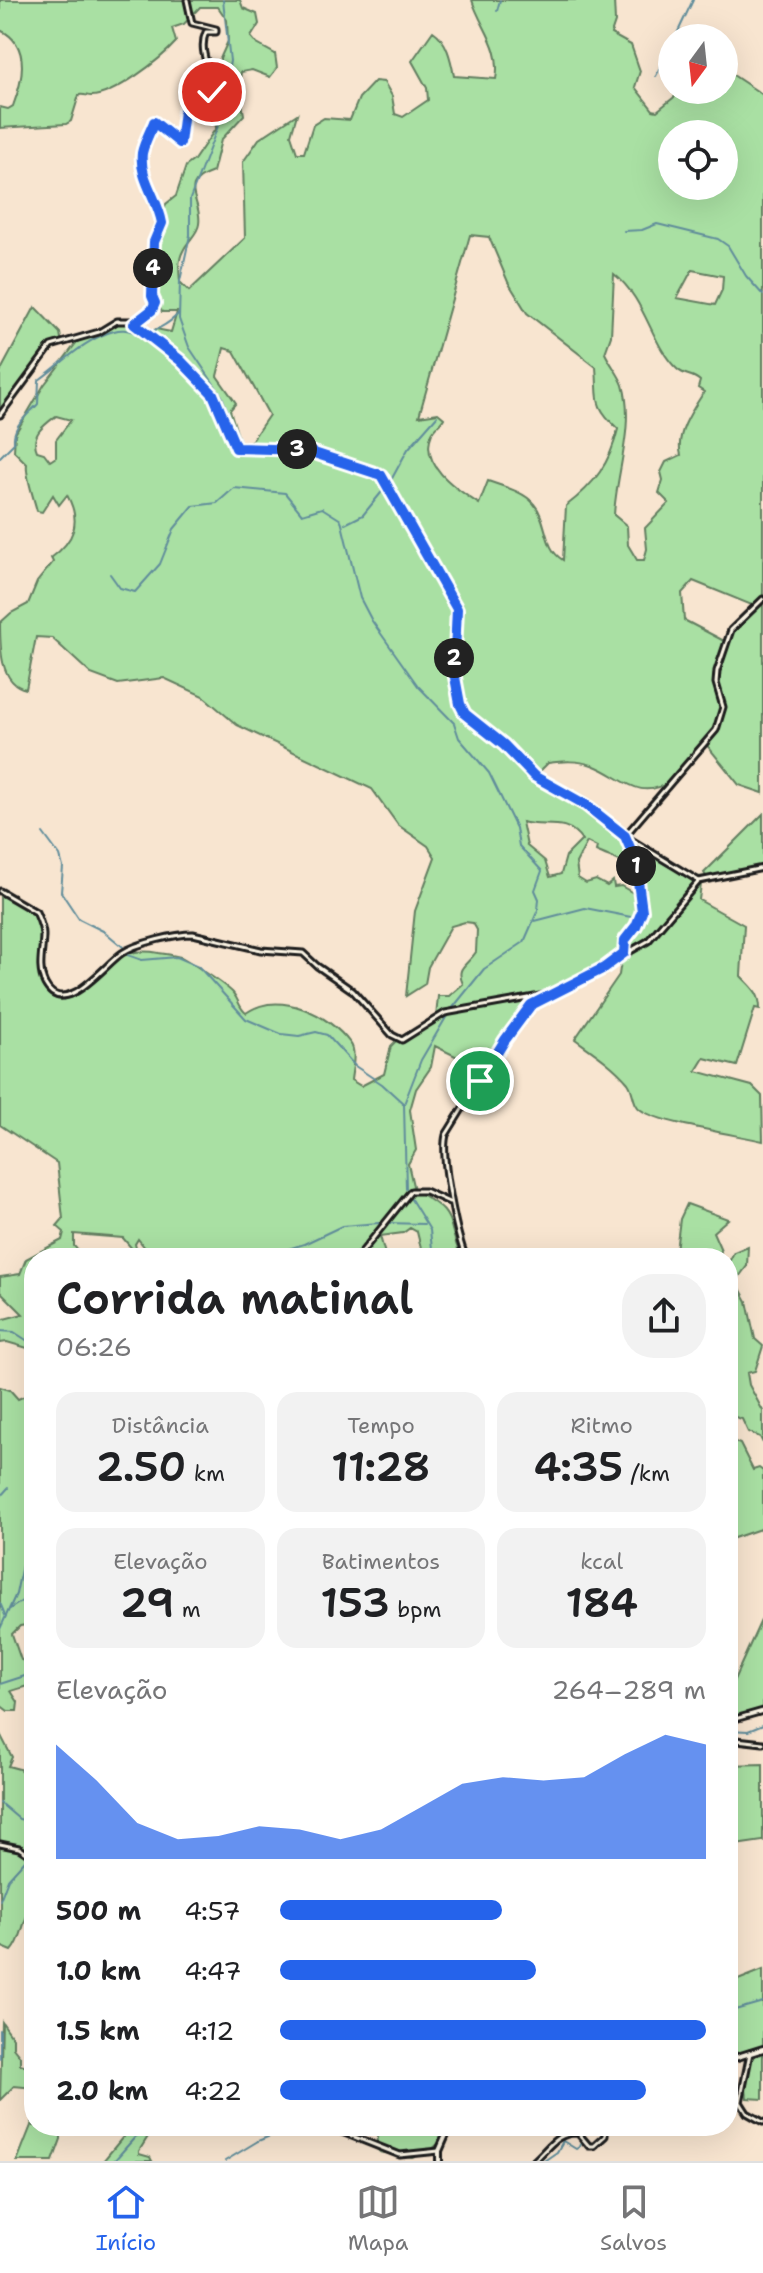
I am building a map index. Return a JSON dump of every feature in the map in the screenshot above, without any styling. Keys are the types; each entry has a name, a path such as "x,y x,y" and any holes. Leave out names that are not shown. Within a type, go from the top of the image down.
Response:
{"street":[{"path":"134,324 152,310 155,303 152,296 154,242 162,223 152,189 144,176 142,152 154,122 180,143 184,111 194,92 202,95 207,108 213,110 212,92 215,86 203,52 203,41 206,32 216,32 216,29 192,23 187,0"},
{"path":"0,415 51,346 99,332 117,321 130,321 180,360 213,394 236,448 305,450 381,475 457,609 454,672 465,714 504,745 534,776 586,805 625,836 699,881"},
{"path":"625,836 716,730 723,707 716,674 731,630 763,599"},
{"path":"624,953 625,940 636,926 642,911 635,859 625,836"},
{"path":"463,1248 449,1202 450,1181 444,1149 446,1135 508,1035 531,1005 648,941 699,881 763,868"},
{"path":"0,891 36,912 43,932 42,975 50,990 58,995 75,994 124,951 182,934 193,934 261,950 303,953 348,986 400,1040 412,1036 445,1013 511,1000 542,998"},
{"path":"365,1248 411,1191 425,1191 449,1202"},
{"path":"738,1718 763,1711"},
{"path":"738,1740 763,1743"},
{"path":"0,1844 24,1851"},
{"path":"738,2057 763,2049"},
{"path":"750,2053 740,2102 747,2113 763,2122"},
{"path":"352,2136 400,2155 439,2151"},
{"path":"439,2161 439,2151 446,2136"},
{"path":"534,2161 551,2140 563,2136"},
{"path":"581,2136 589,2146 594,2146 605,2136"}],"green space":[{"path":"0,0 240,0 243,8 257,14 259,24 251,37 275,54 277,68 270,77 252,70 241,72 239,85 244,115 221,140 213,172 202,177 193,188 199,224 183,251 179,266 180,282 189,291 245,238 243,162 259,139 297,114 291,135 297,153 304,153 313,125 324,118 350,120 359,98 375,81 384,82 392,96 395,114 403,117 428,100 427,88 412,61 433,31 445,45 454,76 496,79 493,48 472,0 614,0 615,22 611,34 631,45 640,71 635,87 653,110 657,111 666,104 738,104 738,78 763,95 763,793 739,785 706,744 671,781 649,789 639,789 592,765 565,761 548,763 533,778 589,808 662,863 694,876 706,876 704,873 763,814 763,871 701,884 699,900 744,925 741,976 757,994 760,1009 755,1008 737,1066 704,1058 696,1071 752,1086 762,1096 763,1141 650,1115 636,1104 630,1086 622,1076 575,1039 619,975 621,961 556,997 531,1001 486,1071 435,1046 431,1067 416,1089 410,1110 416,1150 408,1164 414,1190 444,1211 458,1248 421,1248 417,1232 410,1228 403,1233 380,1236 383,1248 145,1248 138,1239 136,1248 131,1248 123,1238 74,1234 76,1248 47,1248 62,1240 64,1232 57,1226 63,1219 57,1163 0,1125 0,892 38,912 43,965 54,995 68,996 80,992 121,956 138,952 180,957 229,990 246,1013 259,1006 288,1005 302,1008 330,1023 352,1046 354,1061 351,1080 361,1086 384,1074 391,1046 397,1040 413,1035 436,1017 438,996 449,996 463,984 461,970 476,952 477,930 473,923 451,926 428,967 425,984 406,996 415,911 435,857 428,846 398,825 372,789 237,725 203,696 164,678 118,684 91,674 52,638 36,637 26,689 17,686 6,672 1,653 0,623 28,604 37,582 53,562 51,558 70,538 75,522 67,495 59,505 53,495 42,512 37,511 27,464 14,451 15,434 44,385 77,342 120,319 147,335 156,329 171,332 177,312 162,312 152,293 160,217 166,204 176,196 186,166 194,160 216,128 213,98 219,61 228,41 227,20 218,7 200,7 184,24 172,28 176,42 160,58 112,90 91,96 79,95 71,121 66,124 0,128 0,107 8,109 13,106 20,85 22,64 17,44 0,30","holes":["470,235 489,237 508,282 527,313 596,367 600,407 618,429 611,452 600,472 566,506 563,560 552,549 542,518 525,496 488,481 479,504 442,475 430,456 433,431 444,418 438,413 419,416","692,270 723,276 722,290 715,305 677,298","614,274 634,296 668,359 680,371 700,381 698,388 704,392 683,430 681,455 666,462 661,472 663,480 659,493 669,503 645,528 647,549 644,560 637,560 628,545 627,526 614,515 627,417 623,385 605,353 611,336","224,348 234,351 269,415 243,453 230,410 236,403 217,376","56,416 71,420 56,440 56,457 50,461 44,453 37,451 35,440 39,431","693,581 752,605 733,625 726,642 684,620 682,593","522,822 569,828 582,840 566,856 561,874 550,877 545,861 527,846","587,842 597,847 596,851 631,869 635,875 635,894 621,886 614,887 613,881 607,886 596,880 586,883 578,878 576,863"]},
{"path":"35,307 60,333 62,344 54,348 0,415 0,372"},
{"path":"687,1204 728,1219 713,1232 720,1248 676,1248 680,1219"},
{"path":"748,1246 747,1266 738,1278 738,1250"},
{"path":"24,1264 24,1347 0,1343 0,1320 23,1314 0,1291 0,1277 20,1274"},
{"path":"738,1285 747,1301 755,1339 763,1346 755,1371 747,1373 749,1385 763,1411 763,1443 760,1437 748,1432 742,1419 738,1418"},
{"path":"0,1387 10,1390 18,1399 24,1396 24,1625 12,1634 24,1661 24,1687 11,1691 18,1702 17,1711 8,1711 0,1705"},
{"path":"738,1443 753,1470 759,1468 763,1471 763,1528 738,1537"},
{"path":"763,1616 763,1712 738,1718 738,1671"},
{"path":"0,1734 12,1757 8,1766 24,1773 24,1926 12,1951 0,1946"},
{"path":"763,1764 763,1841 738,1845 738,1765"},
{"path":"763,1970 763,2099 747,2098 746,2089 739,2089 747,2060 738,2055 738,1980"},
{"path":"2,2022 13,2038 20,2064 24,2065 24,2087 14,2086 0,2100"},
{"path":"27,2136 61,2136 53,2161 17,2161"},
{"path":"124,2136 148,2136 139,2154 150,2157 152,2161 103,2161"},
{"path":"378,2136 443,2136 430,2151 412,2158 377,2149"}],"waterway":[{"path":"223,0 230,61 218,126 190,199 190,235 180,281 179,319 189,347 222,396 234,430"},
{"path":"497,11 500,0"},
{"path":"682,24 693,0"},
{"path":"656,76 658,72"},
{"path":"624,231 642,230 657,224 718,239 728,246 746,276 763,295"},
{"path":"0,457 14,443 15,431 21,421 38,404 39,380 83,346 103,335 121,330 149,332 178,314"},
{"path":"390,482 408,449 437,416"},
{"path":"110,574 120,588 135,592 160,564 174,529 193,506 217,503 234,488 285,493 302,514 322,508 341,520 360,598 372,621 418,686 454,723 459,738 489,773 516,828 519,846 542,871 535,890 539,899 538,910 524,942 484,969 451,1010"},
{"path":"345,524 363,515 385,488"},
{"path":"43,833 60,856 63,867 61,892 79,919 105,932 123,947"},
{"path":"535,921 585,908 631,917"},
{"path":"125,954 142,960 177,957 198,966 246,1019 281,1034 299,1036 316,1032 327,1035 355,1066 404,1104"},
{"path":"406,1189 404,1104 421,1060 448,1014"},
{"path":"409,1196 430,1230 432,1248"},
{"path":"291,1248 342,1226 379,1223"},
{"path":"387,1223 424,1224"},
{"path":"0,1331 14,1332 24,1338"},
{"path":"0,1497 8,1488"},
{"path":"0,1629 16,1594 24,1560"},
{"path":"10,1609 24,1600"},
{"path":"0,1603 5,1615"},
{"path":"0,1684 24,1676"},
{"path":"738,1730 748,1731 763,1725"},
{"path":"0,1803 24,1820"},
{"path":"0,1900 8,1879 24,1861"},
{"path":"738,2009 763,2002"},
{"path":"0,2030 0,2058"},
{"path":"114,2161 136,2136"},
{"path":"225,2161 270,2136"},
{"path":"544,2161 557,2152 563,2141 576,2149 583,2136"}],"route":[{"path":"212,92 211,111 198,91 190,95 184,111 180,143 167,135 158,122 154,122 142,152 144,176 162,218 162,230 154,242 152,296 155,303 152,310 134,324 180,360 213,394 236,448 305,450 381,475 457,609 454,672 465,714 504,745 534,776 586,805 625,836 635,859 642,911 636,926 625,940 624,953 604,968 531,1005 480,1081"}]}
